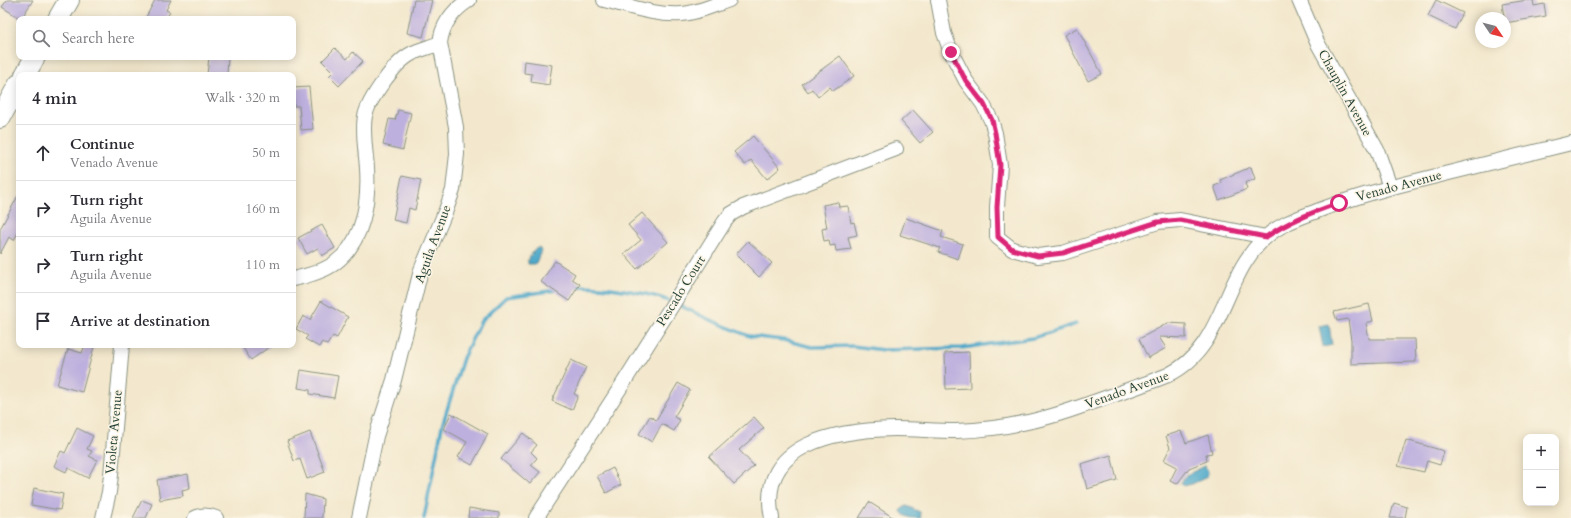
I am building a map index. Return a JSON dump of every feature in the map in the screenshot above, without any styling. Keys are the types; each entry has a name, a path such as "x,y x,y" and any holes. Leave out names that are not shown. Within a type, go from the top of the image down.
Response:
{"street":[{"path":"60,16 69,0"},
{"name":"Aguila Avenue","path":"359,518 376,436 394,380 421,270 453,190 457,154 456,127 440,43 441,31 448,20 457,8 468,0"},
{"path":"604,0 666,14 683,14 730,0"},
{"path":"938,0 944,33 951,52 966,81 984,104 992,120 1000,165 997,207 998,237 1012,249 1038,256 1063,253 1158,222 1180,220 1266,237"},
{"name":"Chauplin Avenue","path":"1299,0 1317,42 1376,150 1390,187"},
{"path":"296,278 304,277 335,263 347,252 355,239 361,225 368,186 365,118 368,105 384,82 402,61 411,54 440,43"},
{"path":"26,72 33,60"},
{"path":"0,118 16,94"},
{"name":"Venado Avenue","path":"772,518 770,497 775,476 780,467 791,454 809,443 841,435 867,431 894,429 955,431 1022,423 1055,415 1126,391 1180,370 1208,340 1244,264 1266,237 1282,226 1298,218 1339,203 1390,187 1571,143"},
{"name":"Pescado Court","path":"536,518 725,221 731,214 743,207 896,149"},
{"name":"Violeta Avenue","path":"103,518 109,492 122,348"},
{"path":"195,518 210,515 216,518"}],"water":[{"path":"539,248 541,250 541,254 535,264 528,264 528,259 535,249"},
{"path":"1329,324 1332,345 1323,347 1319,326"},
{"path":"1205,466 1208,471 1207,477 1192,484 1183,486 1181,483 1186,475"},
{"path":"907,506 920,512 921,518 912,518 904,515 901,511"}],"building":[{"path":"7,0 33,0 23,16 16,16 2,7"},
{"path":"155,0 171,0 166,10 170,12 168,16 147,16"},
{"path":"414,0 432,0 423,37 407,33"},
{"path":"1436,0 1463,13 1455,29 1428,16"},
{"path":"1533,0 1534,6 1544,4 1546,16 1511,22 1511,12 1503,12 1502,4"},
{"path":"1077,28 1102,74 1088,81 1064,35"},
{"path":"335,48 347,59 353,52 363,61 339,86 329,76 333,72 322,61"},
{"path":"840,56 854,76 833,91 830,87 818,97 812,89 808,92 802,84"},
{"path":"209,60 228,60 227,72 207,72"},
{"path":"525,61 552,65 549,85 531,82 532,74 524,73"},
{"path":"309,87 313,129 301,130 299,106 296,106 296,88"},
{"path":"398,110 411,113 403,150 383,145 389,119 395,120"},
{"path":"913,110 933,132 920,143 901,121"},
{"path":"753,136 780,168 767,179 751,160 745,165 734,152"},
{"path":"1251,167 1255,179 1245,183 1247,189 1219,200 1214,186 1222,183 1220,180"},
{"path":"402,176 421,180 415,210 409,208 406,223 393,220"},
{"path":"16,200 16,236 14,240 9,237 0,254 0,229"},
{"path":"838,202 839,207 848,206 851,223 854,222 857,235 848,237 851,249 836,251 835,245 830,246 829,240 824,241 822,229 827,228 823,205"},
{"path":"642,213 668,242 637,269 624,254 641,240 628,225"},
{"path":"906,218 943,231 941,237 963,244 958,259 938,252 940,248 900,235"},
{"path":"322,225 335,248 322,256 318,248 307,254 298,238"},
{"path":"748,241 772,263 759,277 736,254"},
{"path":"555,261 575,274 572,279 580,284 569,301 541,282"},
{"path":"321,301 348,317 337,338 333,336 327,345 322,342 319,347 305,339 308,336 296,329 303,316 310,320"},
{"path":"1369,304 1373,321 1366,323 1369,339 1415,339 1416,362 1351,364 1351,340 1348,319 1337,321 1334,312"},
{"path":"1168,323 1186,324 1186,338 1159,337 1166,348 1148,358 1139,339"},
{"path":"84,348 94,348 82,392 57,385 68,349 82,353"},
{"path":"243,348 268,348 251,360"},
{"path":"969,352 970,388 946,389 945,353"},
{"path":"571,360 586,367 574,394 578,396 572,410 552,401"},
{"path":"301,370 338,376 334,398 310,394 310,390 298,388"},
{"path":"678,383 690,390 674,417 680,420 674,431 662,424 652,442 639,434 650,416 656,420"},
{"path":"451,413 488,434 472,465 458,457 467,442 444,429"},
{"path":"754,417 764,428 739,450 754,466 734,484 709,457"},
{"path":"77,428 93,436 87,449 92,451 89,456 97,460 88,478 68,468 66,472 54,466 61,451 65,453"},
{"path":"1181,431 1186,443 1208,435 1212,453 1206,454 1207,461 1189,468 1177,484 1170,481 1177,467 1164,460 1170,448 1166,436"},
{"path":"310,432 325,472 307,479 300,459 294,461 287,441"},
{"path":"523,433 537,445 531,452 537,458 531,465 540,472 530,484 501,459"},
{"path":"1406,440 1444,451 1440,465 1427,461 1424,472 1398,466"},
{"path":"1111,455 1117,480 1087,489 1081,464"},
{"path":"613,468 621,485 606,493 597,476"},
{"path":"188,474 190,488 182,490 183,496 160,500 157,480"},
{"path":"34,488 63,494 60,510 31,505"},
{"path":"305,494 323,499 322,518 304,518"},
{"path":"142,500 152,504 146,518 133,518"},
{"path":"869,502 894,518 859,518"},
{"path":"1394,503 1407,507 1405,518 1390,518"},
{"path":"469,508 499,513 499,518 468,518"}],"waterway":[{"path":"575,287 584,286 623,290 651,295 671,302"},
{"path":"424,518 442,426 463,358 481,321 506,297 557,290"},
{"path":"677,304 749,336 783,340 812,347 853,346 883,350 962,348 1033,338 1076,324"}],"route":[{"path":"951,52 966,81 984,104 992,120 1000,165 996,223 998,237 1012,249 1038,256 1063,253 1158,222 1180,220 1266,237 1282,226 1298,218 1339,203"}]}
